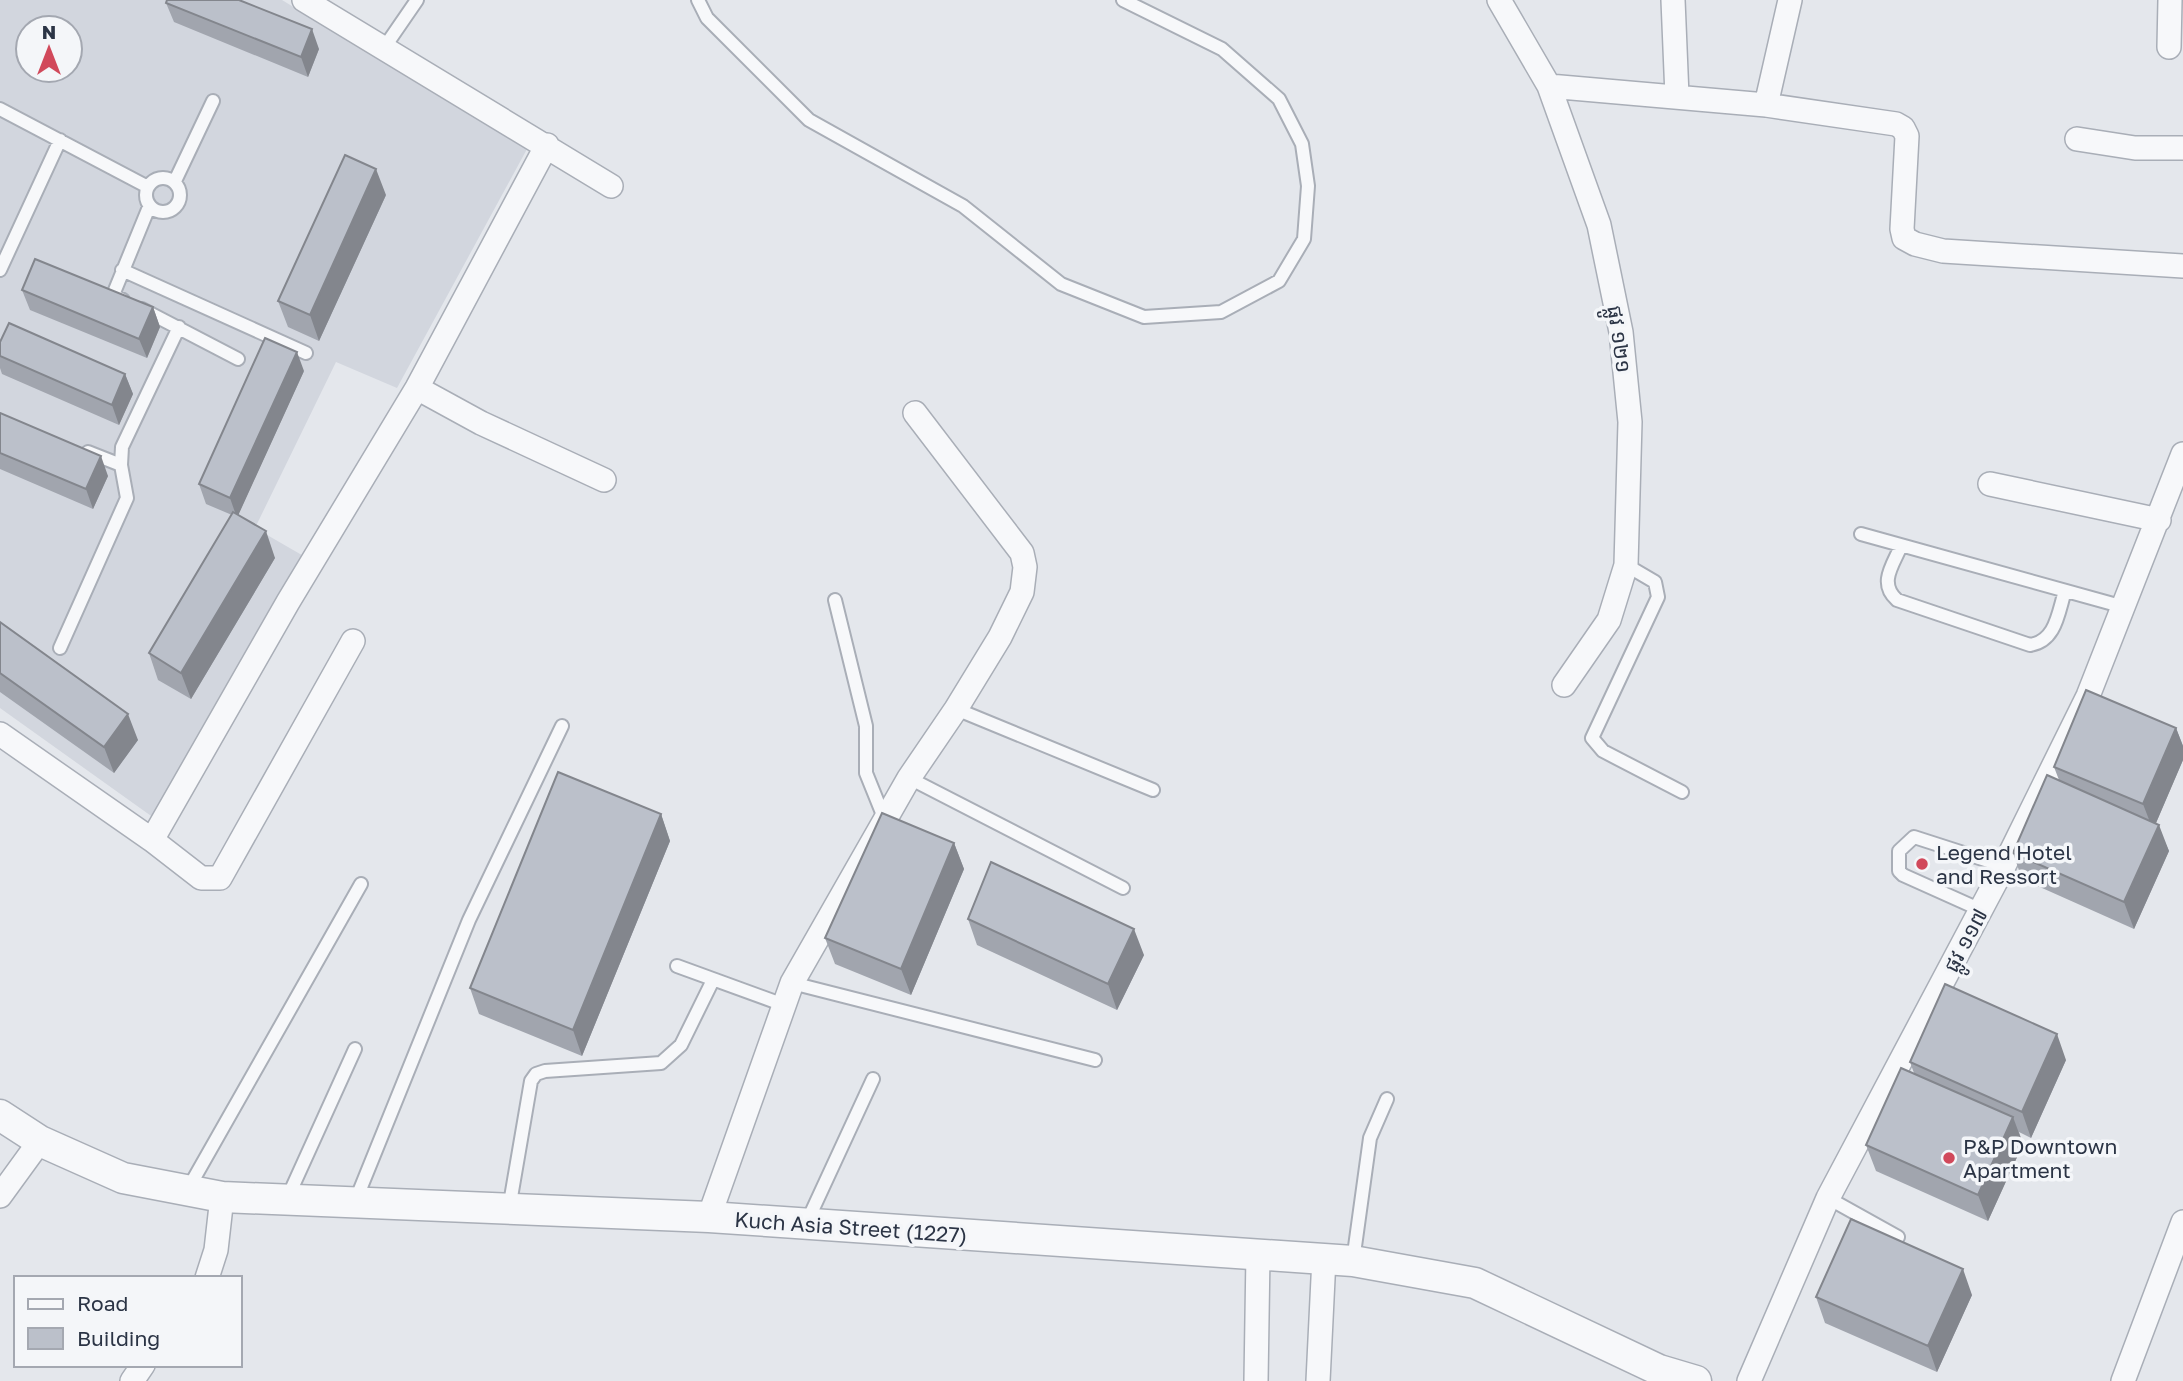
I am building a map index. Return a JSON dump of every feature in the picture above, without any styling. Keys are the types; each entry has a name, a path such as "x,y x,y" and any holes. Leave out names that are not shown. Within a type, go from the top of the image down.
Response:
{"street":[{"path":"304,0 548,145 611,186"},
{"name":"ផ្លូវ ១២១","path":"1499,0 1549,86 1599,225 1621,331 1630,422 1626,565 1609,620 1564,685"},
{"path":"1673,0 1677,96"},
{"path":"1766,105 1790,0"},
{"path":"2169,47 2170,0"},
{"path":"1549,86 1766,105 1896,124 1903,128 1906,136 1902,229 1904,239 1914,244 1943,251 2183,266"},
{"path":"2077,139 2135,148 2183,148"},
{"path":"152,840 288,602 416,388 548,145"},
{"path":"416,388 481,423 604,480"},
{"path":"709,1217 792,983 909,778 1000,637 1022,592 1025,567 1022,553 915,413"},
{"name":"ផ្លូវ ១១៧","path":"1749,1381 1828,1198 2004,866 2088,696 2160,520 2183,454"},
{"path":"1990,484 2160,520"},
{"path":"0,734 152,840 201,878 220,878 353,641"},
{"path":"2088,696 2112,705"},
{"name":"Kuch Asia Street (1227)","path":"0,1115 40,1141 123,1178 222,1197 709,1217 1353,1261 1475,1283 1656,1375 1696,1381"},
{"path":"0,1196 40,1141"},
{"path":"207,1276 216,1250 222,1197"},
{"path":"2123,1381 2183,1222"},
{"path":"1256,1381 1258,1254"},
{"path":"1318,1381 1324,1258"}],"lane":[{"path":"384,48 417,0"},
{"path":"698,0 707,18 809,120 963,206 1061,284 1144,317 1220,312 1279,281 1304,239 1308,186 1302,144 1279,99 1222,49 1123,0"},
{"path":"175,181 213,101"},
{"path":"0,109 148,187"},
{"path":"0,270 60,140"},
{"path":"175,181 155,181 148,187 146,197 149,207 113,295 238,359"},
{"path":"149,207 160,212 171,210 179,201 181,191 175,181"},
{"path":"122,270 306,353"},
{"path":"60,648 127,498 121,465 125,438 179,327"},
{"path":"72,446 121,465"},
{"path":"1861,534 2124,607"},
{"path":"1901,545 1886,580 1888,592 1897,600 2030,645 2042,643 2050,636 2065,591"},
{"path":"1626,565 1655,582 1658,597 1592,738 1603,751 1682,792"},
{"path":"835,600 866,726 866,773 885,820"},
{"path":"956,709 1153,790"},
{"path":"355,1202 469,920 562,726"},
{"path":"909,778 1123,888"},
{"path":"1981,910 1903,875 1898,865 1899,851 1913,837 2004,866"},
{"path":"186,1192 361,884"},
{"path":"677,966 784,1006"},
{"path":"509,1209 531,1081 536,1074 544,1071 662,1063 681,1045 713,980"},
{"path":"792,983 1095,1060"},
{"path":"287,1200 355,1049"},
{"path":"806,1224 873,1079"},
{"path":"1353,1261 1370,1138 1387,1099"},
{"path":"1828,1198 1898,1237"}],"shaded area":[{"path":"0,0 282,0 527,149 397,388 336,362 255,528 307,558 154,818 0,708"}],"building":[{"path":"167,0 239,0 312,29 301,57 166,3"},
{"path":"345,155 376,169 310,315 278,301"},
{"path":"35,259 153,307 139,339 22,290"},
{"path":"9,323 125,374 112,405 0,356 0,342"},
{"path":"265,338 297,352 230,498 199,484"},
{"path":"0,413 101,456 86,489 0,453"},
{"path":"233,512 266,531 181,673 149,653"},
{"path":"0,622 128,714 104,747 0,673"},
{"path":"2086,690 2176,728 2143,804 2054,767"},
{"path":"558,772 661,814 573,1030 470,988"},
{"path":"2047,775 2159,825 2124,902 2013,853"},
{"path":"882,813 954,843 901,969 825,938"},
{"path":"991,862 1134,929 1108,984 968,919"},
{"path":"1945,984 2057,1034 2022,1112 1910,1062"},
{"name":"P&P Downtown Apartment","path":"1901,1068 2013,1117 1978,1195 1866,1145"},
{"path":"1851,1219 1963,1269 1928,1346 1816,1297"}],"place":[{"name":"Legend Hotel and Ressort","path":"1922,864"},
{"name":"P&P Downtown Apartment","path":"1949,1158"}]}
